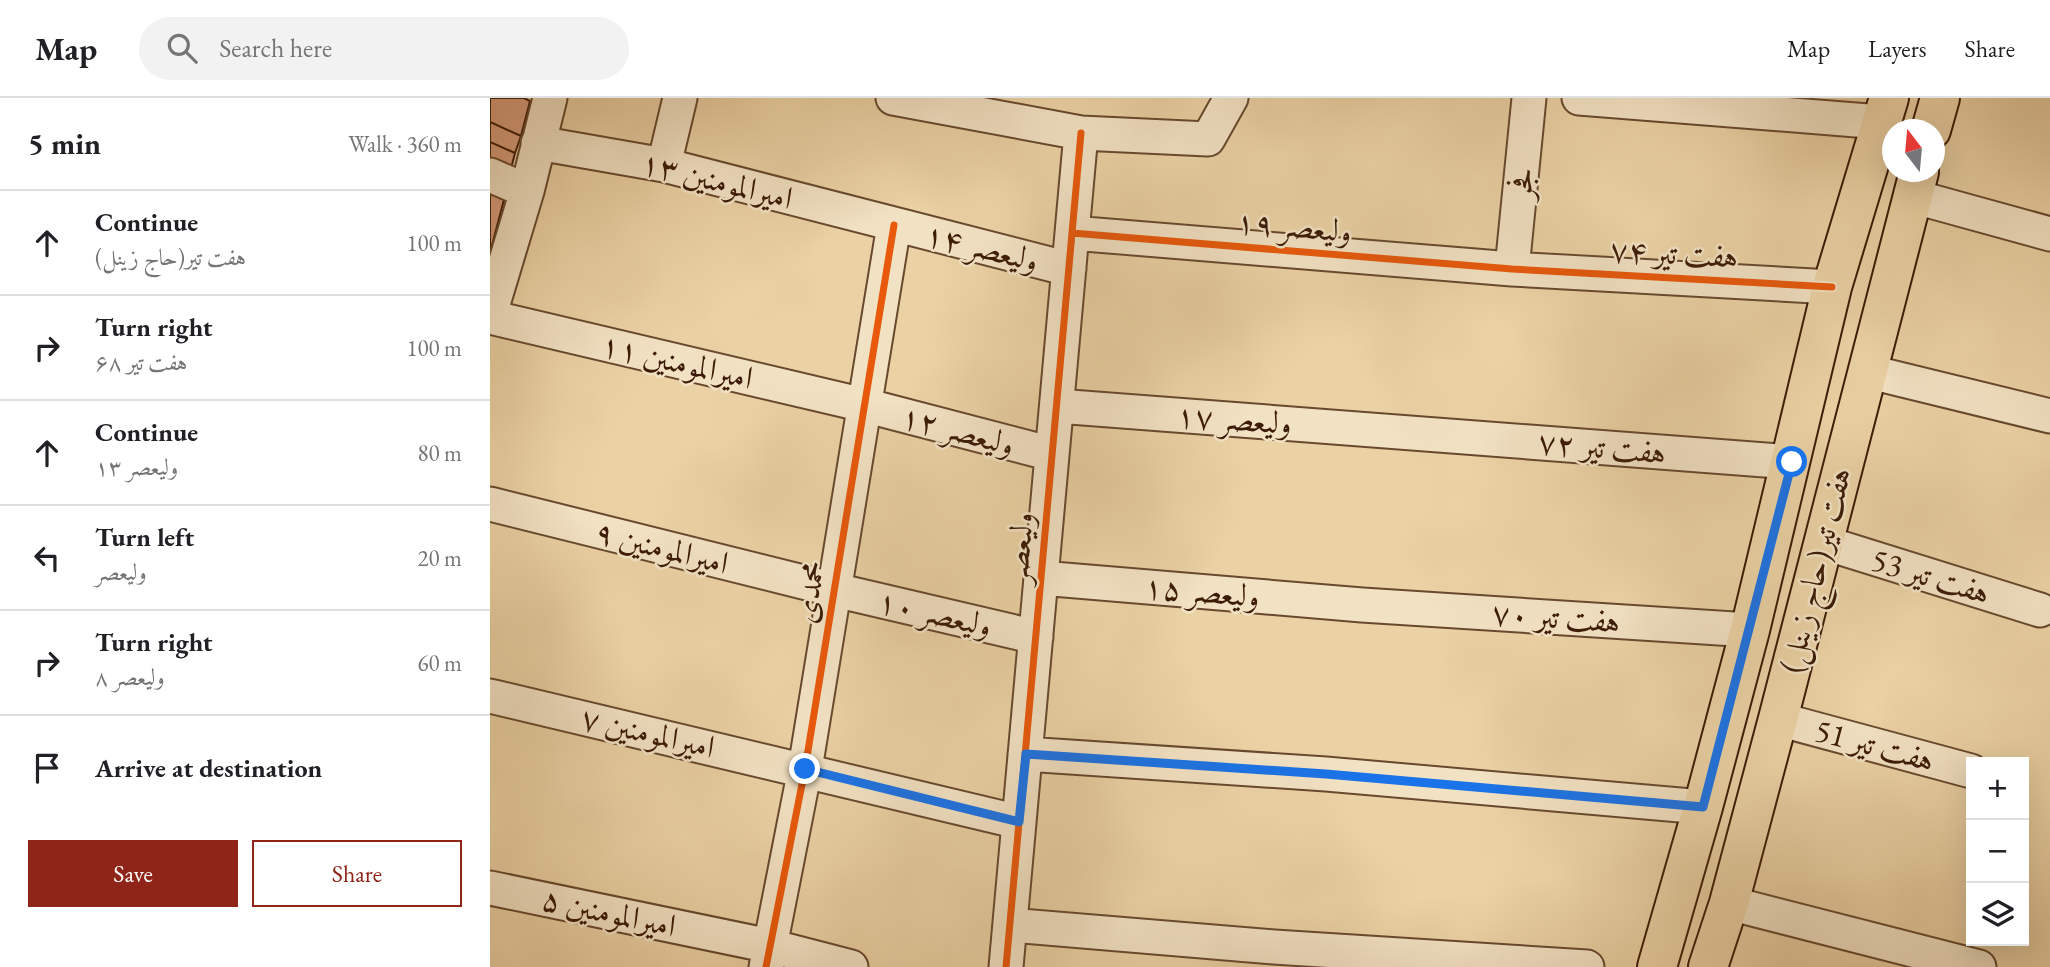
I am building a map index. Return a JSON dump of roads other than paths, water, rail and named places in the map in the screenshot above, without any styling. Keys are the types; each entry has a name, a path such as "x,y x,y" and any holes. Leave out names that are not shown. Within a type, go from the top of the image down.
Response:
{"main road":[{"path":"1934,119 1940,98"},
{"name":"هفت تیر(حاج زینل)","path":"1657,967 1750,630 1832,287 1885,110"},
{"name":"هفت تیر(حاج زینل)","path":"1708,967 1729,903 1778,719 1915,184"}],"street":[{"path":"490,316 527,191 550,98"},
{"path":"664,165 680,98"},
{"path":"893,98 1019,110 1082,133 1208,139 1231,98"},
{"name":"فجر","path":"1512,268 1529,98"},
{"path":"1579,98 1885,110"},
{"name":"ولیعصر","path":"1006,967 1082,133"},
{"name":"امیرالمومنین ۱۳","path":"538,143 664,165 894,225"},
{"path":"490,174 527,191"},
{"path":"1915,184 2050,234"},
{"name":"ولیعصر ۱۴","path":"894,225 1069,269"},
{"name":"محمدی","path":"768,956 805,769 894,225"},
{"name":"ولیعصر ۱۹","path":"1072,233 1512,268"},
{"name":"هفت تیر ۷۴","path":"1512,268 1832,287"},
{"name":"امیرالمومنین ۱۱","path":"490,316 864,405"},
{"path":"1866,371 2050,416"},
{"name":"ولیعصر ۱۲","path":"864,405 1052,454"},
{"name":"ولیعصر ۱۷","path":"1057,406 1412,432"},
{"name":"هفت تیر ۷۲","path":"1412,432 1792,462"},
{"name":"امیرالمومنین ۹","path":"490,504 835,590"},
{"name":"هفت تیر 53","path":"1822,542 2040,610"},
{"name":"ولیعصر ۱۵","path":"1041,578 1362,605"},
{"name":"ولیعصر ۱۰","path":"835,590 1036,637"},
{"name":"هفت تیر ۷۰","path":"1362,605 1750,630"},
{"name":"امیرالمومنین ۷","path":"490,696 1019,822"},
{"name":"هفت تیر 51","path":"1778,719 1966,770"},
{"path":"1026,754 1326,774 1703,807"},
{"name":"امیرالمومنین ۵","path":"490,888 768,956 851,967"},
{"path":"1729,903 1979,967"},
{"path":"1010,925 1274,947 1587,967"}]}
